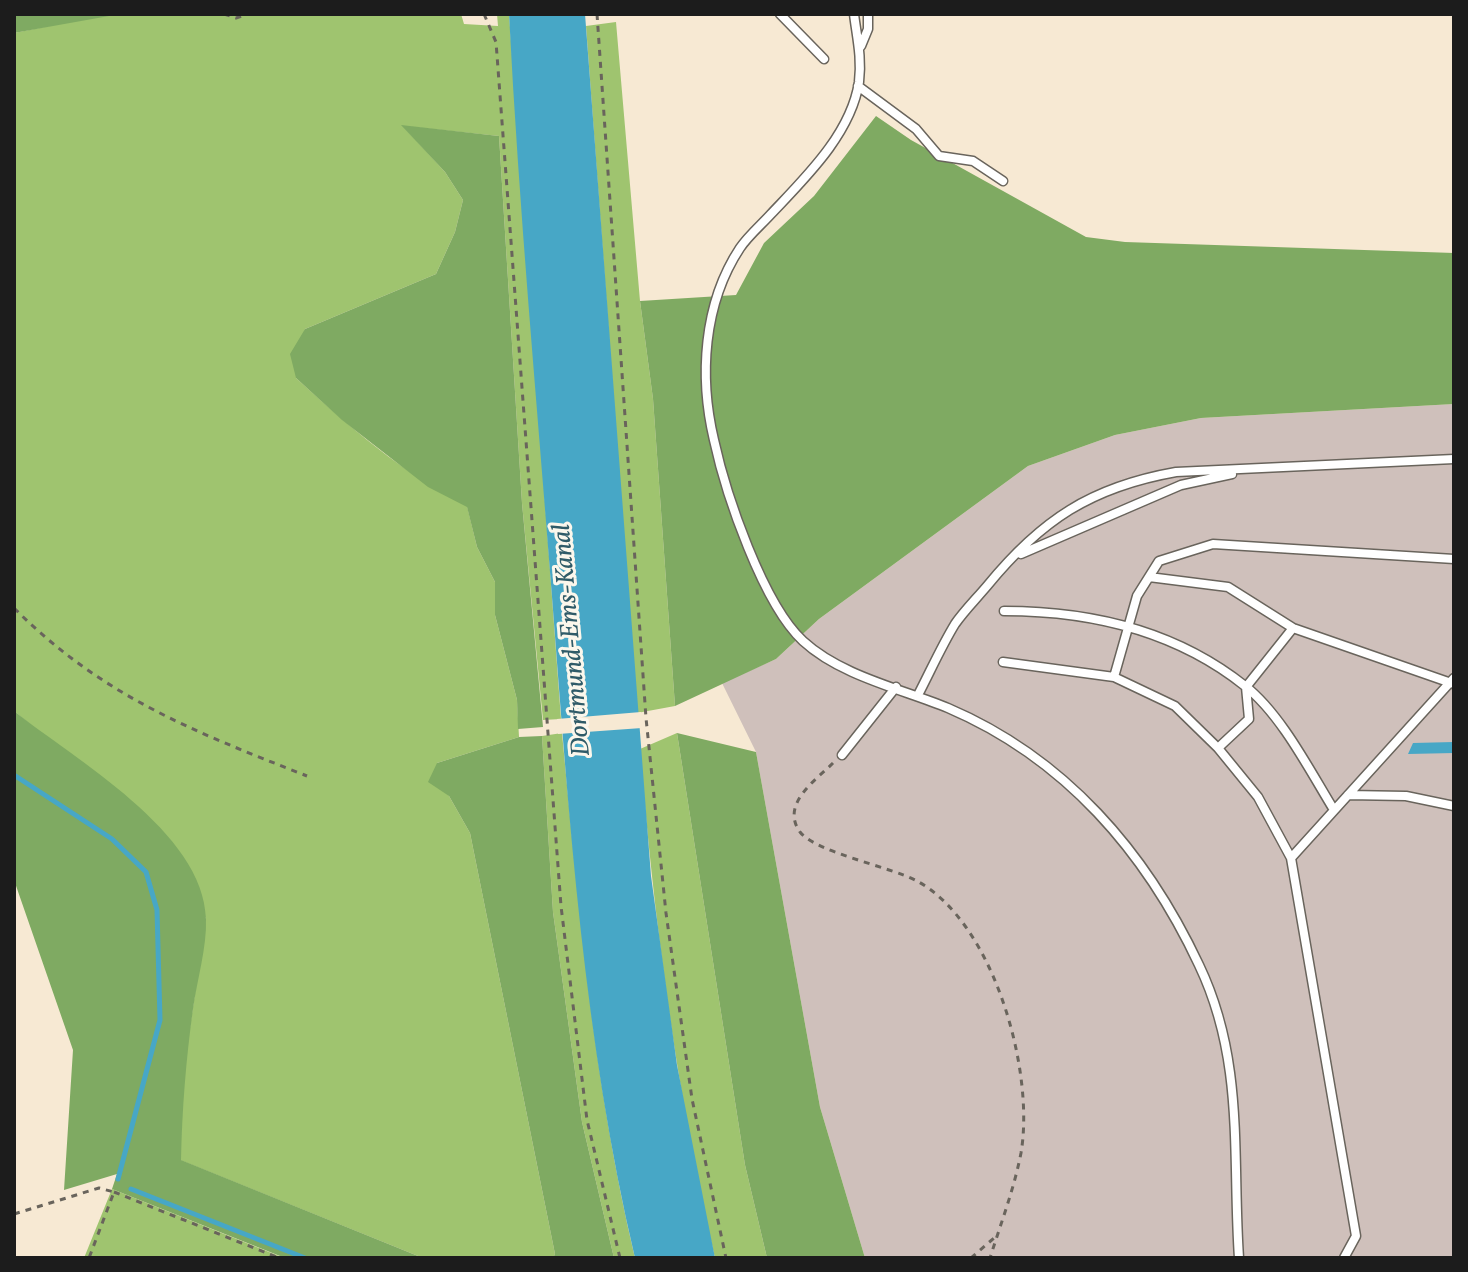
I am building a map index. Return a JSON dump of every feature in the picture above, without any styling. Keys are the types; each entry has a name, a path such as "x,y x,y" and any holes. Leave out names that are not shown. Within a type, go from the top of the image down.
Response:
{"lane":[{"path":"780,14 824,59"},
{"path":"854,14 861,46 858,86 842,127 810,173 740,248 716,302 705,350 706,398 714,444 759,573 775,609 804,642 824,655 981,722 1028,751 1111,824 1147,870 1200,967 1225,1043 1237,1118 1239,1258"},
{"path":"861,46 868,29 868,14"},
{"path":"858,86 916,129 939,156 973,161 1003,181"},
{"path":"918,695 956,623 1001,569 1050,520 1088,497 1148,477 1257,468 1454,459"},
{"path":"1001,569 1027,550 1181,485 1257,468"},
{"path":"1114,677 1137,596 1159,561 1213,544 1454,559"},
{"path":"1149,577 1228,587 1293,628 1452,682 1291,858"},
{"path":"1004,611 1042,611 1129,624 1191,652 1246,687 1289,738 1334,810"},
{"path":"1218,748 1249,719 1246,687 1293,628"},
{"path":"1003,662 1114,677 1175,706 1218,748 1258,797 1291,858 1356,1236 1344,1258"},
{"path":"842,755 896,687"},
{"path":"1347,796 1406,796 1454,806"}],"path":[{"path":"224,14 236,18 248,14"},
{"path":"484,14 496,42 561,906 587,1120 620,1258"},
{"path":"597,14 646,718 664,898 692,1099 726,1258"},
{"path":"14,608 98,681 189,730 307,776"},
{"path":"842,755 796,801 794,814 800,832 814,842 901,872 931,889 961,921 988,967 1007,1013 1020,1069 1023,1115 1021,1151 990,1258"},
{"path":"14,1214 99,1188 279,1258"},
{"path":"89,1258 114,1192"},
{"path":"971,1258 997,1235"}],"shaded area":[{"path":"1454,404 1454,1258 865,1258 820,1107 756,752 722,683 776,659 819,619 1028,466 1115,435 1201,418"}],"green space":[{"path":"14,14 109,14 109,16 14,33"},
{"path":"109,14 461,14 464,24 498,26 497,14 509,14 561,719 543,720 522,503 499,136 403,126 445,172 463,200 455,232 436,274 305,329 296,378 399,464 467,506 477,547 495,582 495,615 517,700 519,737 437,763 449,796 470,833 555,1254 553,1258 423,1258 180,1160 184,1068 206,918 32,726 14,711 14,33"},
{"path":"616,22 640,301 653,399 675,706 637,713 586,26"},
{"path":"876,116 911,140 1086,237 1125,242 1454,253 1454,404 1201,418 1115,435 1028,466 819,619 776,659 675,706 653,399 640,301 736,295 764,243 814,196"},
{"path":"401,125 499,136 522,503 543,727 518,729 517,700 495,615 495,582 477,547 467,507 428,487 342,420 296,378 290,354 305,329 436,274 455,232 463,200 445,172"},
{"path":"14,711 132,800 184,857 200,887 206,930 188,1047 181,1160 423,1258 285,1258 112,1189 117,1174 64,1190 73,1050 14,880"},
{"path":"562,733 598,1062 635,1258 614,1258 582,1122 553,912 542,736"},
{"path":"677,733 745,1165 767,1258 715,1258 678,1068 652,877 640,749"},
{"path":"677,733 756,752 820,1107 865,1258 767,1258 745,1165"},
{"path":"542,736 553,912 582,1122 614,1258 553,1258 555,1254 470,833 449,796 428,782 437,763 519,737"},
{"path":"112,1189 284,1258 84,1258"}],"water":[{"name":"Dortmund-Ems-Kanal","path":"509,14 585,14 651,876 677,1065 715,1258 635,1258 603,1094 581,929 565,763"},
{"path":"1454,742 1454,753 1408,754 1413,743"}],"pier":[{"path":"641,712 642,728 558,734 557,719"}],"waterway":[{"path":"14,775 112,839 146,872 157,910 160,1020 118,1179"},
{"path":"131,1189 305,1258"}]}
